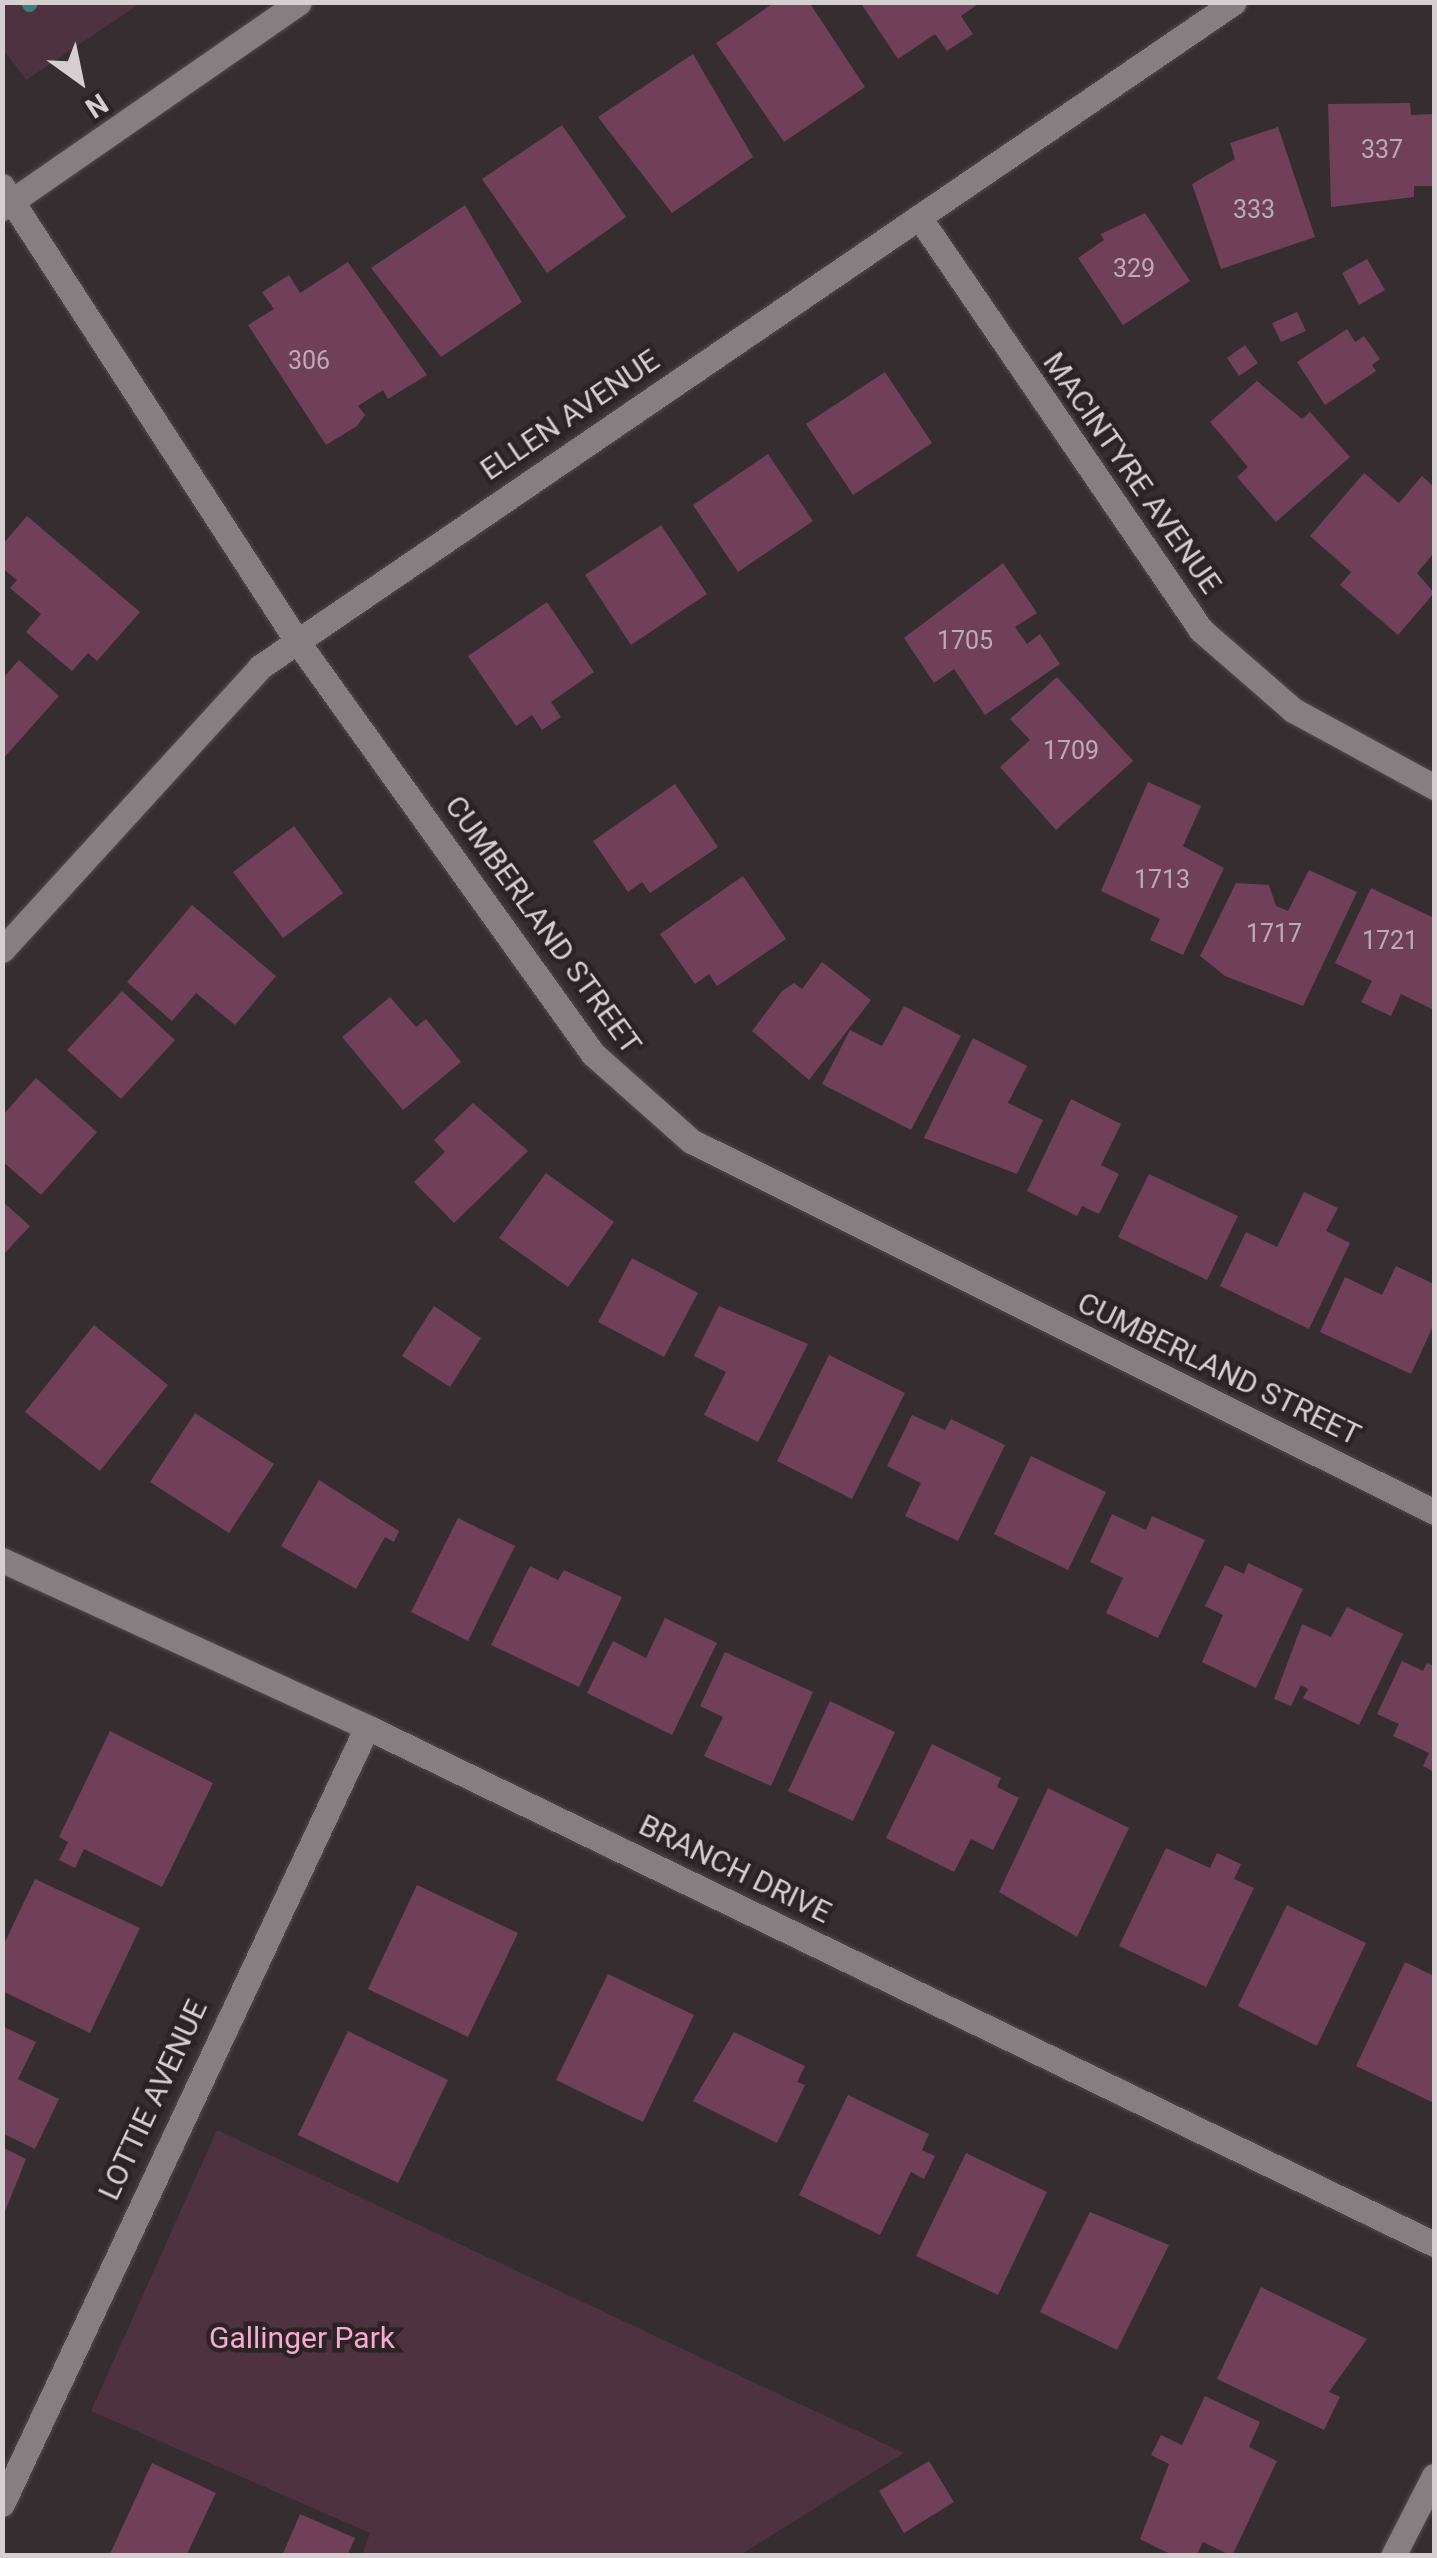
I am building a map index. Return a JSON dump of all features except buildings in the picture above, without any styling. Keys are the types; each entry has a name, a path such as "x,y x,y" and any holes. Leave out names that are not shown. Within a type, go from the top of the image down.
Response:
{"street":[{"path":"6,198 300,2"},
{"name":"ELLEN AVENUE","path":"2,950 260,667 1234,2"},
{"name":"CUMBERLAND STREET","path":"6,198 298,641 593,1054 690,1142 1434,1512"},
{"name":"MACINTYRE AVENUE","path":"920,217 1202,630 1292,710 1434,786"},
{"name":"BRANCH DRIVE","path":"2,1560 368,1726 1434,2244"},
{"name":"LOTTIE AVENUE","path":"2,2504 368,1726"},
{"path":"1393,2556 1434,2476"}],"green space":[{"path":"2,3 141,3 26,80 3,49"},
{"name":"Gallinger Park","path":"217,2130 904,2453 740,2555 362,2555 370,2533 91,2411"}]}
